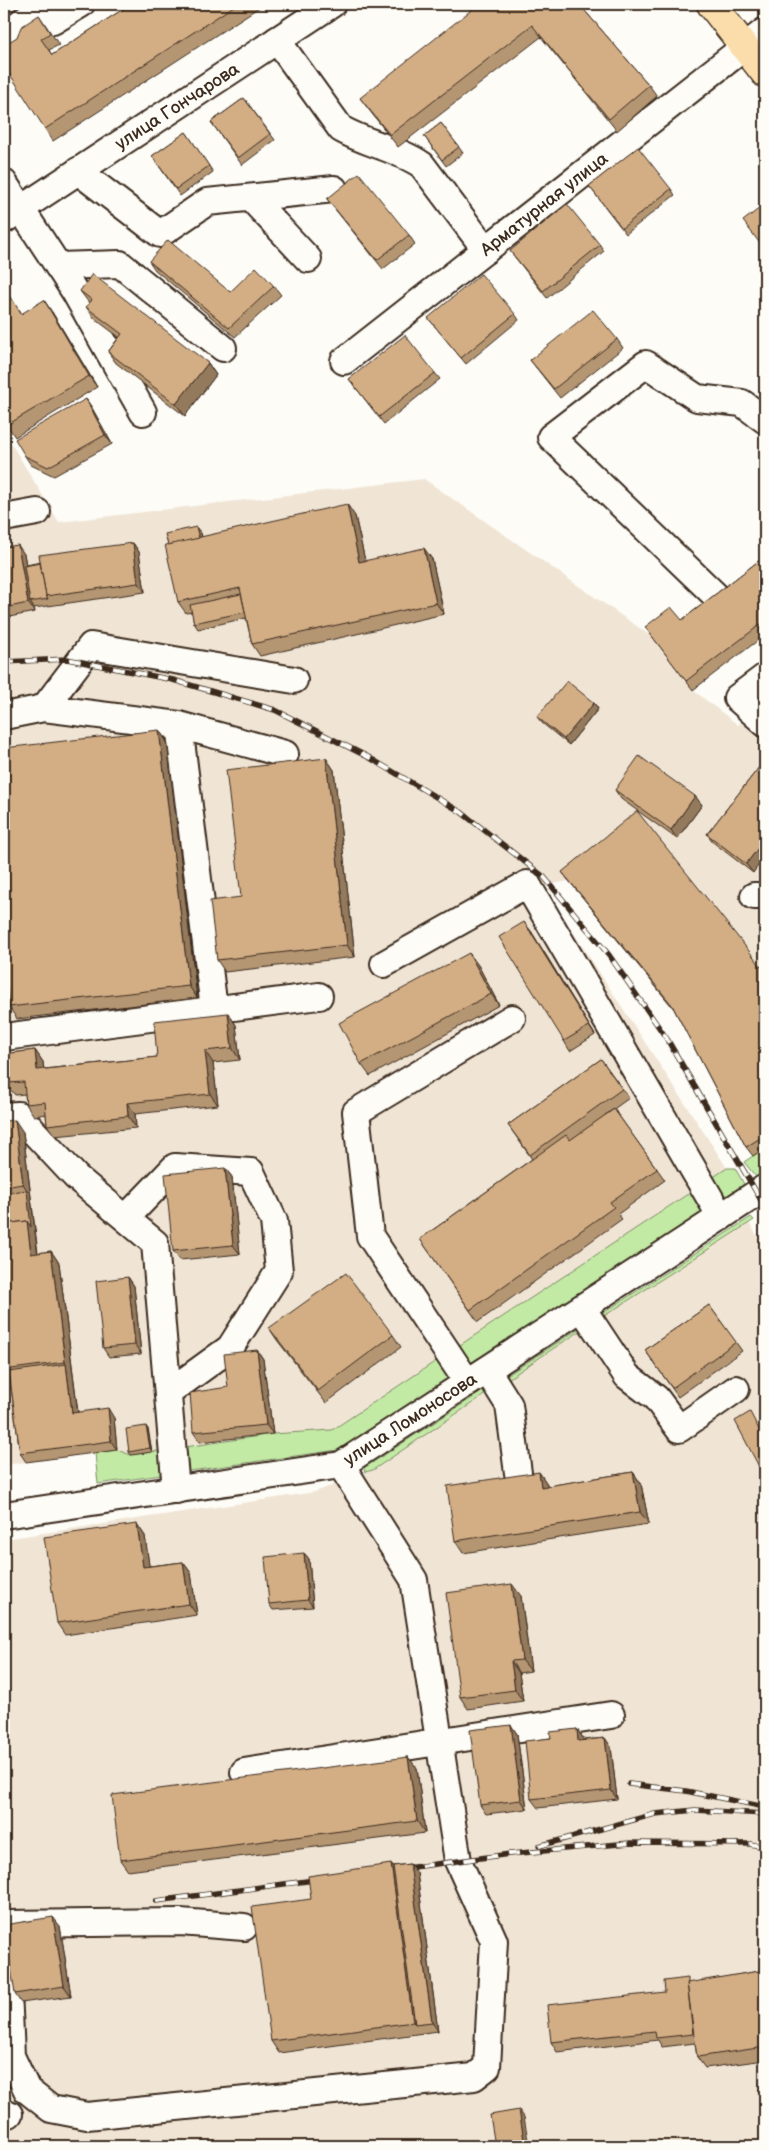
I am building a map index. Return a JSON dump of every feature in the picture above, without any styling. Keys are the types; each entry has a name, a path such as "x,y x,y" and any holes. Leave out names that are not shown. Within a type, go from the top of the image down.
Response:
{"main road":[{"path":"711,4 755,39 765,73"}],"street":[{"path":"4,36 42,6 53,21 81,4"},
{"name":"улица Гончарова","path":"13,214 332,4"},
{"name":"Арматурная улица","path":"344,361 755,39"},
{"path":"276,40 341,129 350,135 408,156 422,165 486,250"},
{"path":"78,171 160,234 207,202 334,189"},
{"path":"4,183 13,214 58,266 143,412"},
{"path":"251,198 308,260"},
{"path":"58,266 120,264 223,348"},
{"path":"715,595 551,437 646,364 697,398 742,403 765,420"},
{"path":"4,518 37,512"},
{"path":"44,708 91,646 294,680"},
{"path":"765,677 737,698 765,723"},
{"path":"4,716 44,708 180,725 285,754"},
{"path":"180,725 214,1009"},
{"path":"384,964 526,884 721,1217"},
{"path":"4,1037 319,996"},
{"path":"512,1018 356,1112 370,1236 477,1376 509,1405 518,1473"},
{"path":"4,1116 18,1115 76,1176 155,1243 176,1490"},
{"path":"126,1218 175,1166 251,1172 274,1221 279,1271 230,1348 168,1393"},
{"name":"улица Ломоносова","path":"4,1515 342,1465 765,1188"},
{"path":"582,1308 627,1376 656,1398 679,1429 736,1389"},
{"path":"244,1927 180,1922 5,1924 11,2056 26,2090 51,2109 87,2116 474,2077 487,2067 494,1941 458,1860 414,1580 342,1465"},
{"path":"244,1772 439,1740 611,1715"}],"shaded area":[{"path":"4,432 59,522 424,479 651,636 693,690 738,725 765,704 765,1148 753,1156 678,1014 569,881 543,886 727,1168 332,1430 273,1434 131,1455 117,1450 4,1465"},
{"path":"749,1223 765,1248 765,1972 705,2068 765,2060 765,2146 4,2146 4,1539 315,1492 373,1470 554,1348"}],"green space":[{"path":"765,1148 765,1171 756,1177 744,1162"},
{"path":"727,1168 735,1168 744,1184 345,1449 98,1484 95,1453 117,1450 131,1455 273,1434 332,1430"},
{"path":"751,1217 754,1220 554,1348 373,1470 365,1472 364,1468"}],"building":[{"path":"131,4 237,4 45,129 4,65 4,45 17,37 21,27 39,15 50,33 41,39 52,55"},
{"path":"479,4 579,4 649,85 609,119 532,25 390,135 360,98"},
{"path":"244,98 270,134 238,158 211,122"},
{"path":"441,123 459,147 442,160 424,136"},
{"path":"186,132 209,166 176,189 152,156"},
{"path":"638,147 671,189 622,228 589,186"},
{"path":"359,173 409,235 377,260 327,199"},
{"path":"567,204 600,245 543,291 510,251"},
{"path":"765,204 765,250 743,221"},
{"path":"168,240 230,292 256,267 274,286 229,328 149,261"},
{"path":"92,274 208,363 176,404 108,352 122,334 86,307 92,300 80,291"},
{"path":"481,274 515,314 461,358 428,318"},
{"path":"11,297 21,314 44,300 89,376 7,425 4,420 4,408 6,406 4,403 4,302"},
{"path":"593,310 617,339 554,389 530,360"},
{"path":"405,335 435,373 379,417 349,379"},
{"path":"86,399 105,435 48,467 25,456 15,439"},
{"path":"347,504 359,562 424,548 436,603 252,644 240,588 178,602 165,545"},
{"path":"196,527 199,538 168,545 165,534"},
{"path":"133,543 138,583 46,596 39,555"},
{"path":"18,545 28,603 4,608 4,547"},
{"path":"765,556 765,621 686,681 645,627 671,607 682,620"},
{"path":"40,563 48,599 30,602 24,566"},
{"path":"241,594 245,612 194,623 190,605"},
{"path":"567,681 594,703 564,739 537,717"},
{"path":"159,730 189,986 9,1007 4,962 4,748"},
{"path":"639,756 695,796 671,830 615,790"},
{"path":"326,758 347,945 217,960 210,901 241,897 226,770"},
{"path":"760,766 765,770 765,839 746,864 707,834"},
{"path":"637,811 765,971 765,1135 746,1147 672,1005 562,872"},
{"path":"524,922 589,1026 564,1041 499,937"},
{"path":"469,953 491,994 361,1064 339,1023"},
{"path":"228,1013 232,1048 205,1051 210,1094 127,1103 128,1116 47,1125 45,1102 26,1104 24,1082 6,1083 6,1076 4,1077 4,1054 35,1050 37,1070 157,1057 154,1021"},
{"path":"601,1059 622,1089 530,1155 508,1125"},
{"path":"614,1109 657,1169 610,1202 614,1207 470,1310 420,1239 566,1135 570,1140"},
{"path":"15,1120 23,1184 4,1187 4,1121"},
{"path":"225,1168 233,1245 173,1251 165,1174"},
{"path":"27,1190 31,1227 27,1221 4,1224 4,1193"},
{"path":"27,1221 31,1254 51,1251 65,1362 4,1370 4,1224"},
{"path":"346,1273 393,1335 318,1391 269,1328"},
{"path":"128,1277 135,1345 103,1348 96,1281"},
{"path":"709,1305 736,1342 672,1388 645,1350"},
{"path":"257,1350 266,1425 193,1432 190,1393 228,1387 224,1354"},
{"path":"66,1364 72,1413 108,1408 111,1441 20,1453 9,1372"},
{"path":"765,1389 765,1402 760,1392"},
{"path":"750,1412 765,1441 765,1478 735,1421"},
{"path":"146,1426 150,1448 129,1452 126,1429"},
{"path":"539,1472 541,1487 633,1472 640,1512 455,1541 447,1486"},
{"path":"137,1524 143,1567 183,1562 189,1604 57,1623 44,1537"},
{"path":"304,1553 308,1600 269,1604 265,1557"},
{"path":"512,1584 522,1660 511,1661 515,1690 460,1697 446,1593"},
{"path":"511,1725 521,1800 480,1805 470,1730"},
{"path":"577,1729 578,1741 605,1738 611,1790 531,1799 525,1741 551,1738 550,1732"},
{"path":"408,1757 417,1821 120,1860 112,1795"},
{"path":"391,1864 413,2022 271,2041 252,1907 311,1899 308,1876"},
{"path":"410,1864 432,2022 415,2024 393,1866"},
{"path":"53,1917 64,1986 15,1994 4,1925"},
{"path":"765,1970 765,2047 697,2057 687,1983"},
{"path":"688,1978 693,2034 656,2038 655,2031 551,2042 547,2005 665,1992 664,1981"},
{"path":"519,2110 525,2146 495,2146 490,2115"}],"railway":[{"path":"4,662 67,659 173,680 275,710 370,758 461,812 544,877 609,955 667,1039 765,1207"},
{"path":"629,1784 686,1791 765,1807"},
{"path":"539,1846 655,1814 695,1810 765,1814"},
{"path":"399,1869 510,1854 630,1843 750,1844 765,1847"},
{"path":"156,1901 322,1879"}]}
